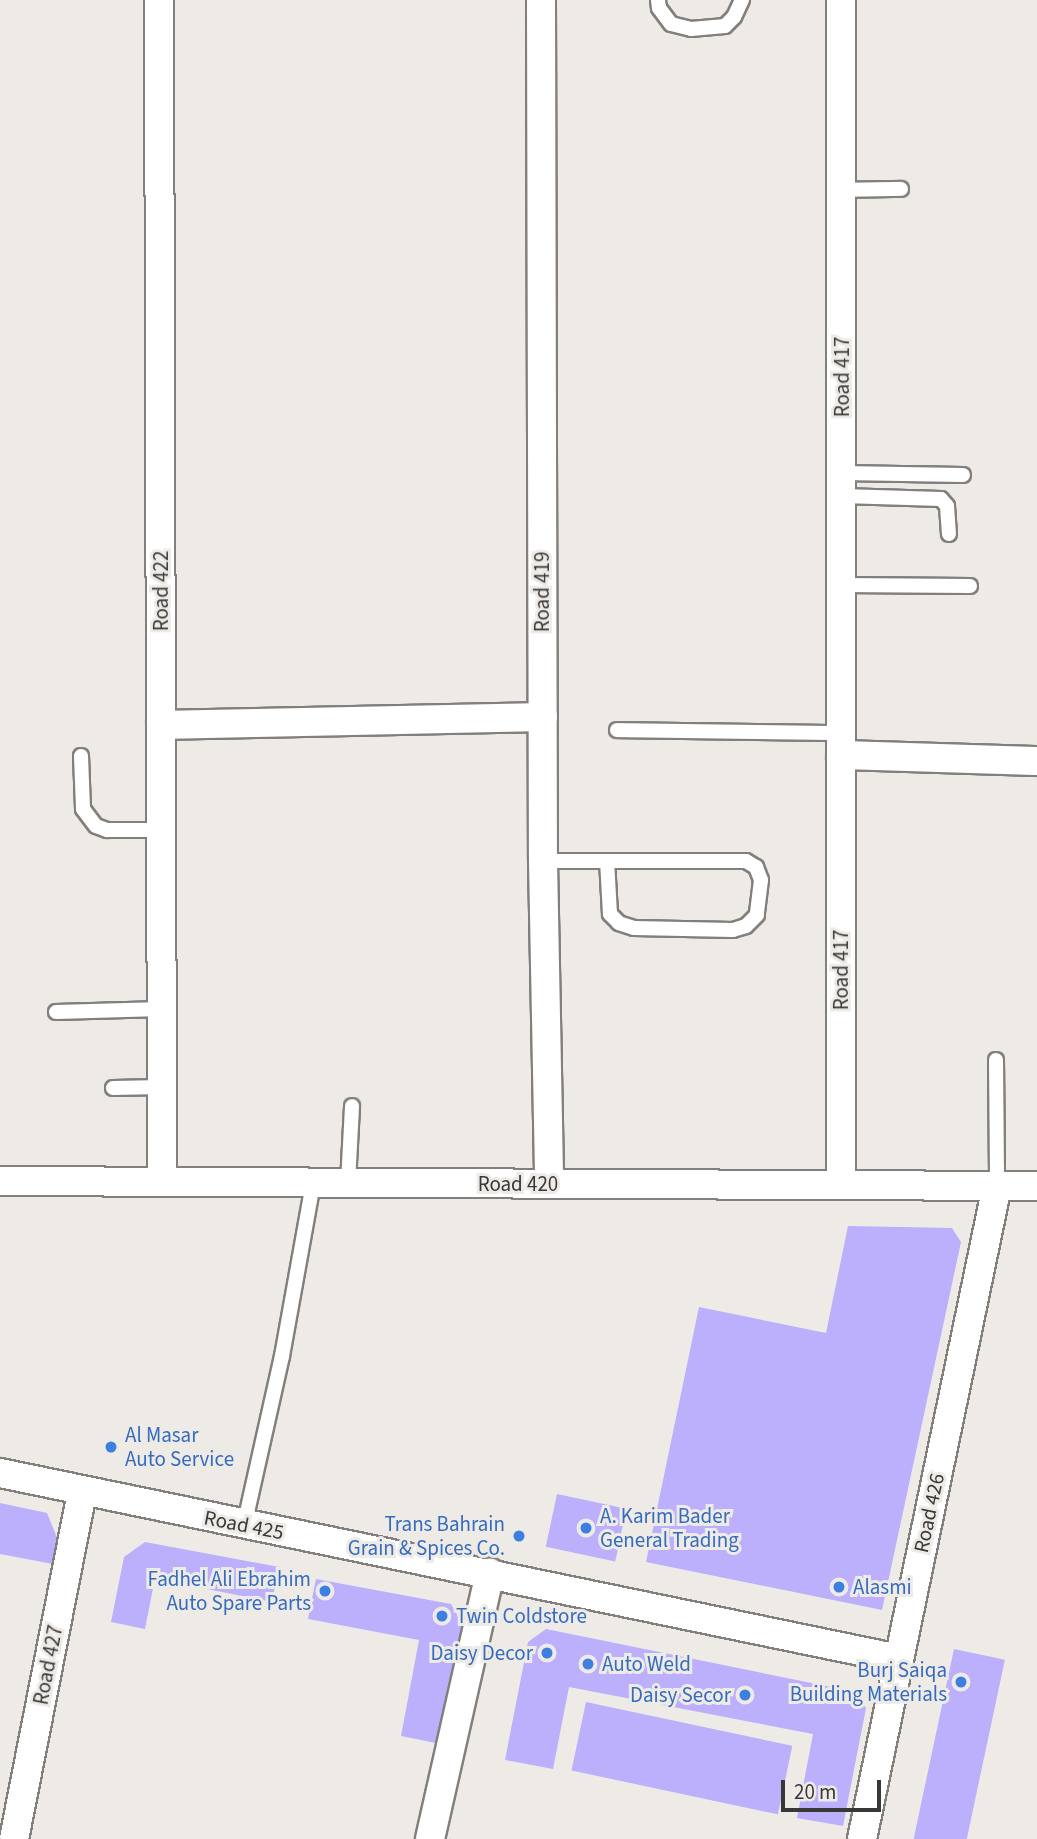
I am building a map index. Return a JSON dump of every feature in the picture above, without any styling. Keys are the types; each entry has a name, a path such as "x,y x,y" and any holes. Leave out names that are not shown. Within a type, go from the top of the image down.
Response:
{"street":[{"name":"Road 422","path":"159,0 162,1182"},
{"name":"Road 419","path":"541,0 543,860 549,1184"},
{"name":"Road 417","path":"841,0 841,1185"},
{"path":"161,724 543,717"},
{"path":"841,744 1037,761"},
{"name":"Road 420","path":"0,1181 1037,1186"},
{"name":"Road 426","path":"862,1839 996,1186"},
{"name":"Road 425","path":"0,1473 244,1526 490,1573 899,1659"},
{"name":"Road 427","path":"14,1839 82,1492"},
{"path":"430,1839 490,1573"}],"lane":[{"path":"657,0 664,17 671,24 691,29 725,26 734,17 742,0"},
{"path":"842,190 901,189"},
{"path":"841,484 963,475"},
{"path":"841,484 941,499 947,506 949,534"},
{"path":"841,586 970,586"},
{"path":"617,730 841,744"},
{"path":"81,756 83,808 96,826 107,830 162,830"},
{"path":"543,860 746,861 756,867 761,880 757,915 746,926 733,930 635,928 619,923 610,914 607,861"},
{"path":"56,1012 162,1009"},
{"path":"996,1060 996,1186"},
{"path":"113,1088 162,1087"},
{"path":"348,1183 352,1106"},
{"path":"244,1526 282,1356 313,1183"}],"building":[{"path":"848,1226 952,1228 961,1242 882,1610 646,1562 699,1307 826,1333"},
{"name":"A. Karim Bader General Trading","path":"557,1494 626,1509 615,1562 546,1547"},
{"path":"0,1503 47,1513 58,1540 53,1564 0,1554"},
{"path":"145,1542 279,1567 272,1602 177,1583 178,1578 156,1573 145,1629 111,1622 124,1557"},
{"path":"316,1579 451,1604 464,1627 441,1744 401,1736 419,1640 308,1619"},
{"path":"546,1629 851,1691 866,1708 843,1826 797,1818 813,1734 569,1687 553,1769 505,1760 528,1642"},
{"path":"954,1649 1005,1660 967,1839 914,1839"},
{"path":"586,1702 792,1746 778,1814 571,1770"}],"place":[{"name":"Al Masar Auto Service","path":"111,1447"},
{"name":"A. Karim Bader General Trading","path":"586,1528"},
{"name":"Trans Bahrain Grain & Spices Co.","path":"519,1536"},
{"name":"Alasmi","path":"839,1587"},
{"name":"Fadhel Ali Ebrahim Auto Spare Parts","path":"325,1591"},
{"name":"Twin Coldstore","path":"442,1616"},
{"name":"Daisy Decor","path":"547,1653"},
{"name":"Auto Weld","path":"588,1664"},
{"name":"Burj Saiqa Building Materials","path":"961,1682"},
{"name":"Daisy Secor","path":"745,1695"}]}
